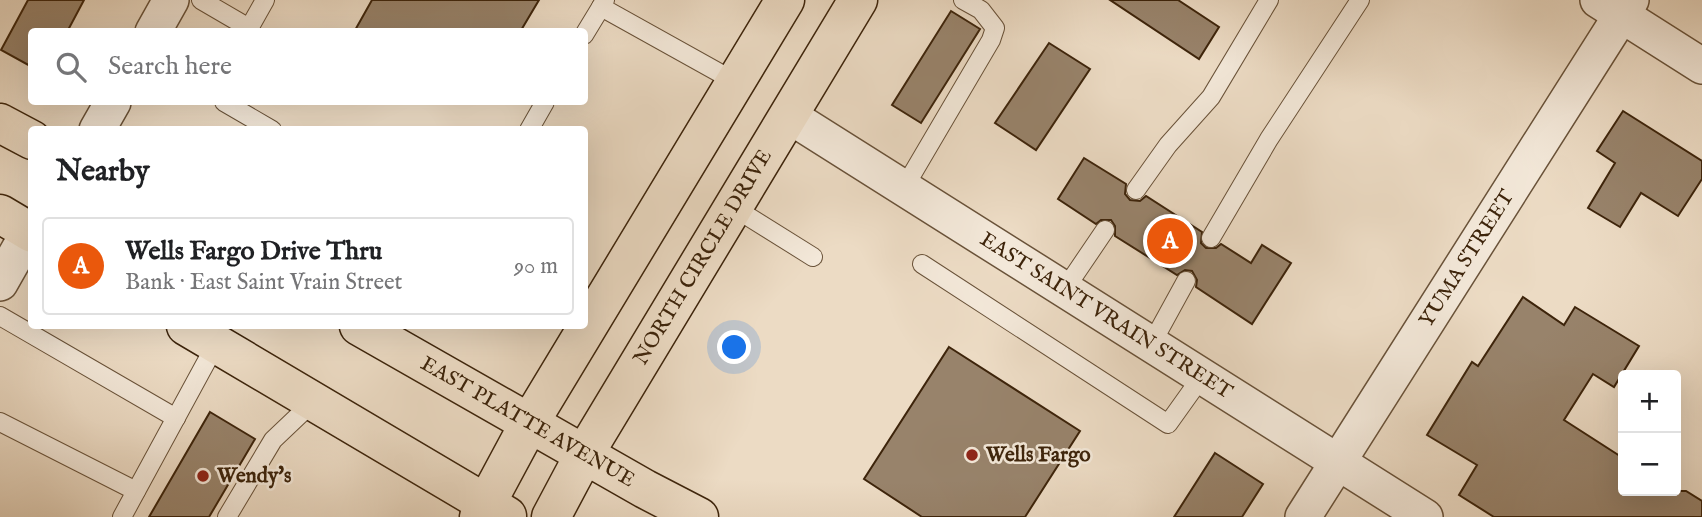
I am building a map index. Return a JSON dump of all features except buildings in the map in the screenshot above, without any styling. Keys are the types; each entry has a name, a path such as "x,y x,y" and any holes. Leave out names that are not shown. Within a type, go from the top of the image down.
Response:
{"main road":[{"path":"588,325 785,0"},
{"name":"NORTH CIRCLE DRIVE","path":"551,517 585,453 858,0"},
{"path":"0,122 28,138"},
{"name":"EAST PLATTE AVENUE","path":"364,329 699,517"},
{"path":"201,335 492,513 530,422 586,329"}],"street":[{"path":"155,28 171,0"},
{"path":"1617,5 1702,66"},
{"name":"YUMA STREET","path":"1303,517 1617,5"},
{"path":"99,126 111,105"},
{"name":"EAST SAINT VRAIN STREET","path":"788,115 1425,517"},
{"path":"0,283 20,227"}],"lane":[{"path":"201,0 245,28"},
{"path":"249,28 265,0"},
{"path":"904,188 991,40 995,28 981,10 963,0"},
{"path":"1136,190 1168,145 1211,97 1269,0"},
{"path":"1211,238 1269,139 1360,0"},
{"path":"588,28 603,4 734,82"},
{"path":"229,105 265,126"},
{"path":"531,126 543,105"},
{"path":"733,207 813,257"},
{"path":"1065,289 1105,230"},
{"path":"922,264 1168,424 1203,375"},
{"path":"1152,343 1186,281"},
{"path":"0,316 176,418"},
{"path":"122,517 176,418 201,335"},
{"path":"227,517 273,440 313,402"},
{"path":"0,422 136,491"}],"place":[{"name":"Wells Fargo Drive Thru","path":"1170,241"},
{"name":"Wells Fargo","path":"972,455"},
{"name":"Wendy's","path":"203,476"}]}
